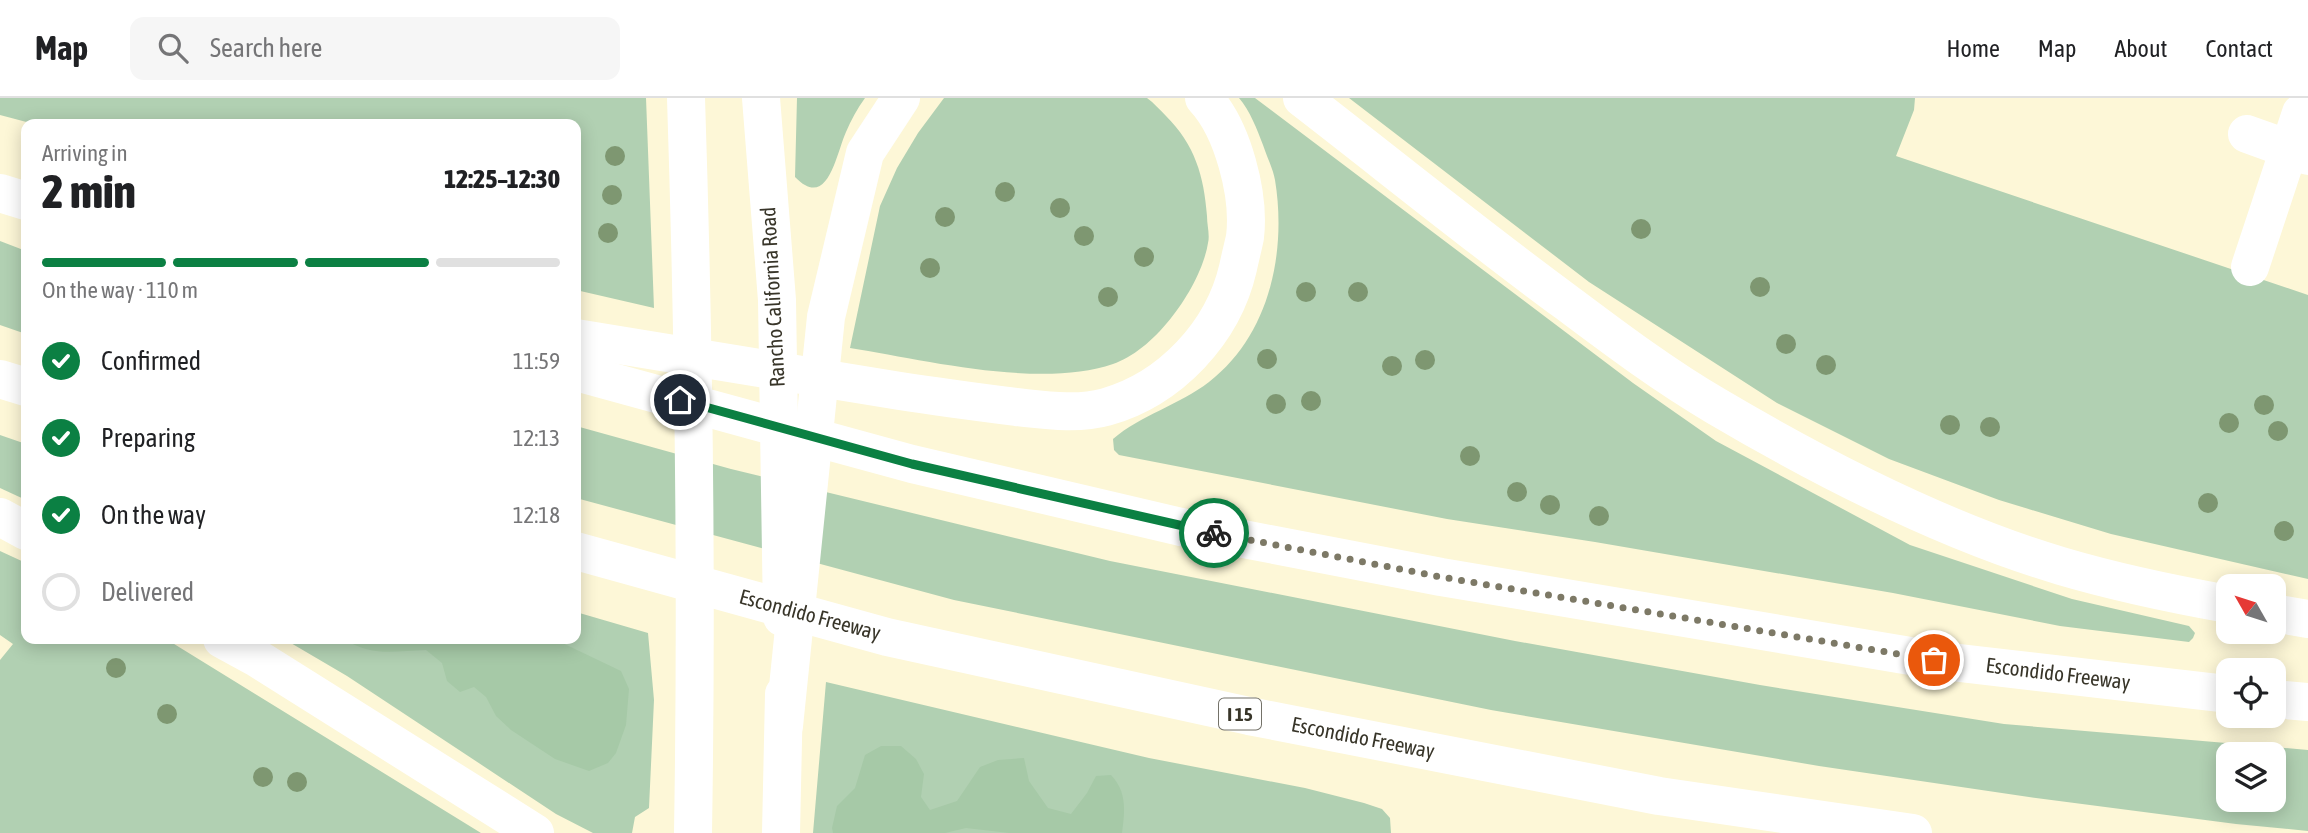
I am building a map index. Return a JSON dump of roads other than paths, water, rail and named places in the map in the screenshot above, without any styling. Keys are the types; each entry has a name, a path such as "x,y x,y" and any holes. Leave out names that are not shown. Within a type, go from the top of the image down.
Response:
{"main road":[{"path":"686,98 692,301 695,700 693,833"},
{"name":"Rancho California Road","path":"761,98 777,300 784,726 781,833"},
{"path":"784,726 826,317 865,153 901,98"},
{"path":"581,339 960,401 1059,412 1104,408 1149,391 1183,363 1213,330 1234,284 1245,236 1244,192 1233,150 1212,107 1204,98"},
{"path":"1303,98 1510,260 1627,347 1714,405 1858,483 1963,531 2059,565 2171,594 2216,602"},
{"path":"2250,267 2298,153 2301,113"},
{"path":"2247,134 2298,153"},
{"path":"0,193 21,199"},
{"name":"Escondido Freeway","path":"581,373 912,464 1181,527 1441,577 1934,660 2216,693"},
{"path":"0,379 21,385"},
{"path":"0,517 21,528"},
{"name":"Escondido Freeway","path":"581,552 887,637 1249,716 1659,796 1913,833"},
{"path":"2286,615 2308,619"},
{"path":"231,644 535,833"},
{"path":"2286,700 2308,702"}]}
